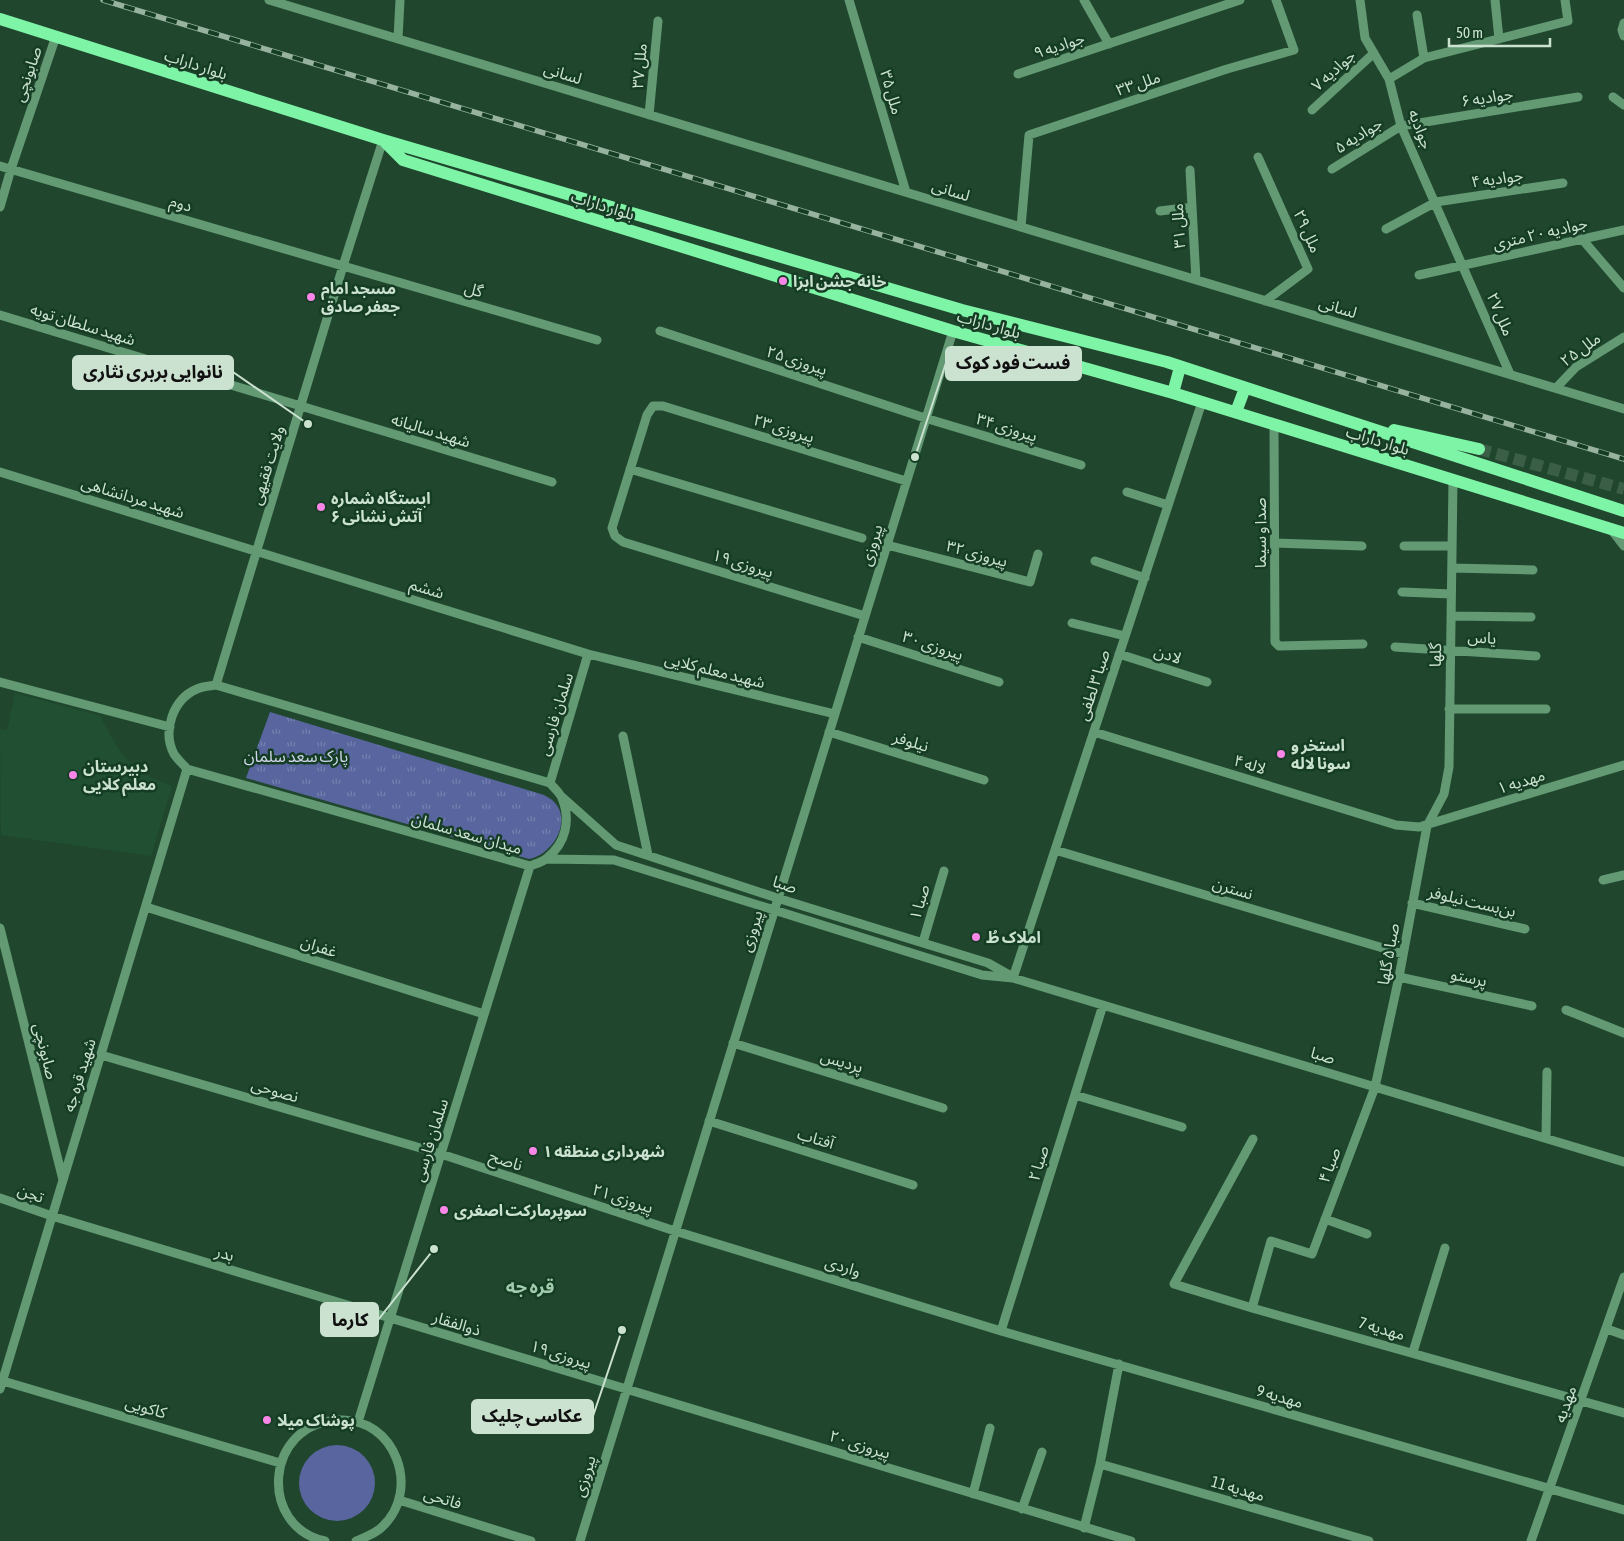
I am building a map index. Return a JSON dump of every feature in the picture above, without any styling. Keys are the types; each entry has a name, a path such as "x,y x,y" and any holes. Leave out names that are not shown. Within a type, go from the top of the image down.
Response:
{"main road":[{"name":"بلوار داراب","path":"0,19 383,140 962,310 1180,367 1624,511"},
{"name":"بلوار داراب","path":"383,140 403,160 953,331 1173,393 1624,532"},
{"path":"1173,393 1180,367"},
{"path":"1236,412 1245,388"},
{"path":"1357,425 1412,433 1479,449"}],"street":[{"name":"لسانی","path":"269,0 1624,409"},
{"path":"398,39 400,0"},
{"name":"ملل ۳۵","path":"849,0 906,192"},
{"name":"جوادیه ۹","path":"1084,0 1109,44"},
{"name":"جوادیه ۹","path":"1018,74 1240,0"},
{"name":"ملل ۳۳","path":"1021,227 1029,135 1227,69 1294,50 1276,0"},
{"name":"جوادیه","path":"1360,0 1365,38 1389,79 1401,126 1464,266"},
{"path":"1495,0 1499,39"},
{"path":"1389,79 1424,58 1568,21 1565,0"},
{"path":"1417,16 1424,58"},
{"name":"ملل ۳۷","path":"649,115 658,21"},
{"path":"1624,23 1622,30 1624,36"},
{"name":"صابونچی","path":"0,207 56,36"},
{"name":"جوادیه ۷","path":"1312,110 1374,53"},
{"name":"جوادیه ۶","path":"1401,126 1578,97"},
{"path":"1613,97 1624,106"},
{"name":"۵ جوادیه","path":"1332,169 1401,126"},
{"name":"ولایت فقیهی","path":"216,685 383,140"},
{"name":"ملل ۲۹","path":"1258,157 1308,269 1265,301"},
{"name":"دوم","path":"0,166 343,266"},
{"name":"ملل ۳۱","path":"1190,170 1196,280"},
{"name":"جوادیه ۴","path":"1386,229 1436,202 1563,183"},
{"path":"1160,211 1192,207"},
{"name":"جوادیه ۲۰ متری","path":"1419,275 1624,230"},
{"path":"1582,239 1624,288"},
{"name":"گل","path":"343,266 597,340"},
{"name":"ملل ۲۷","path":"1464,266 1510,374"},
{"name":"شهید سلطان تویه","path":"0,315 301,406"},
{"name":"پیروزی ۲۵","path":"660,331 925,418"},
{"name":"پیروزی","path":"580,1541 953,331"},
{"name":"ملل ۲۵","path":"1556,388 1576,367 1624,337"},
{"name":"صبا ۳ لطفی","path":"1013,978 1202,402"},
{"name":"شهید سالیانه","path":"301,406 552,482"},
{"name":"پیروزی ۲۳","path":"630,469 647,415 653,406 663,406 906,481"},
{"name":"پیروزی ۳۴","path":"925,418 1081,465"},
{"name":"صدا و سیما","path":"1274,424 1277,645 1363,644"},
{"path":"630,469 862,538"},
{"name":"پیروزی ۱۹","path":"630,469 612,528 615,536 623,542 865,616"},
{"name":"شهید مردانشاهی","path":"0,472 257,551"},
{"name":"گلها","path":"1427,826 1444,794 1449,767 1453,480"},
{"path":"1127,492 1168,505"},
{"path":"1610,528 1624,546"},
{"path":"1275,543 1362,546"},
{"name":"پیروزی ۳۲","path":"887,545 1030,582 1038,554"},
{"path":"1404,546 1452,546"},
{"name":"ششم","path":"257,551 588,654"},
{"path":"1096,561 1144,578"},
{"path":"1452,568 1533,570"},
{"path":"1402,592 1451,594"},
{"path":"1451,616 1532,617"},
{"path":"1072,623 1125,636"},
{"name":"پیروزی ۳۰","path":"858,637 999,682"},
{"name":"یاس","path":"1396,647 1536,656"},
{"name":"شهید معلم کلایی","path":"588,654 835,714"},
{"name":"سلمان فارسی","path":"550,783 588,654"},
{"name":"لادن","path":"1119,654 1207,682"},
{"path":"0,682 170,727"},
{"path":"187,769 174,754 169,736 171,716 181,700 197,689 216,685 550,783"},
{"path":"1449,709 1546,709"},
{"name":"نیلوفر","path":"829,732 984,780"},
{"name":"لاله ۴","path":"1094,732 1396,826 1419,828 1427,826"},
{"path":"623,736 648,855"},
{"name":"مهدیه ۱","path":"1427,826 1624,765"},
{"name":"میدان سعد سلمان","path":"187,769 530,866 546,859 558,847 566,831 567,813 561,796 550,783"},
{"name":"شهید قره جه","path":"1,1385 187,769"},
{"name":"صبا","path":"561,796 616,845 777,898 988,963 1013,978"},
{"name":"صبا ۵ گلها","path":"1375,1087 1399,978 1427,826"},
{"name":"نسترن","path":"1055,850 1403,954"},
{"name":"صبا","path":"546,859 614,860 982,975 1013,978 1624,1162"},
{"name":"سلمان فارسی","path":"358,1422 530,866"},
{"name":"صبا ۱","path":"923,942 944,871"},
{"path":"1603,880 1624,875"},
{"name":"بن‌بست نیلوفر","path":"1412,903 1525,928"},
{"name":"غفران","path":"146,907 484,1014"},
{"name":"صابونچی","path":"0,928 63,1181"},
{"name":"پرستو","path":"1399,978 1532,1006"},
{"name":"صبا ۲","path":"1001,1331 1103,1005"},
{"path":"1566,1010 1624,1033"},
{"name":"پردیس","path":"733,1043 943,1108"},
{"name":"نصوحی","path":"101,1055 441,1154"},
{"path":"1546,1138 1547,1072"},
{"name":"صبا ۴","path":"1252,1308 1271,1241 1312,1254 1375,1087"},
{"path":"1075,1095 1182,1127"},
{"name":"آفتاب","path":"709,1121 913,1185"},
{"name":"مهدیه 7","path":"1253,1139 1174,1284 1252,1308 1624,1412"},
{"name":"ناصح","path":"441,1154 562,1194"},
{"name":"پیروزی ٢١","path":"562,1194 675,1231"},
{"name":"تجن","path":"0,1198 52,1216"},
{"name":"بدر","path":"52,1216 390,1318"},
{"path":"1325,1219 1367,1234"},
{"name":"واردی","path":"675,1231 1001,1331"},
{"path":"1413,1352 1445,1248"},
{"name":"مهدیه","path":"1531,1541 1551,1490 1624,1277"},
{"name":"ذوالفقار","path":"390,1318 516,1356"},
{"path":"1607,1329 1624,1335"},
{"name":"مهدیه 9","path":"1001,1331 1624,1510"},
{"name":"پیروزی ١٩","path":"516,1356 627,1390"},
{"path":"1084,1528 1100,1464 1119,1364"},
{"name":"کاکویی","path":"1,1385 280,1463"},
{"name":"پیروزی ٢٠","path":"627,1390 1130,1541"},
{"path":"325,1541 313,1539 294,1523 285,1510 279,1495 280,1463 292,1442 311,1426 326,1421 342,1419 358,1422 373,1429 385,1439 395,1452 402,1484 399,1500 392,1514 382,1527 369,1536 356,1541"},
{"path":"972,1494 990,1428"},
{"path":"1022,1509 1042,1452"},
{"name":"مهدیه 11","path":"1100,1464 1369,1541"},
{"name":"فاتحی","path":"399,1500 531,1541"}],"shaded area":[{"name":"دبیرستان معلم کلایی","path":"15,693 100,716 117,747 136,770 172,786 151,856 1,835 0,729 7,731"}],"green space":[{"name":"پارک سعد سلمان","path":"270,712 544,795 553,801 559,810 561,827 552,844 545,851 529,859 246,778"},
{"path":"337,1445 352,1448 364,1456 372,1468 375,1483 372,1498 364,1510 352,1518 337,1521 322,1518 310,1510 302,1498 299,1483 302,1468 310,1456 322,1448"}],"tunnel":[{"path":"1479,449 1624,489"}],"railway":[{"path":"103,0 1624,459"}],"place":[{"name":"خانه جشن ابرا","path":"783,281"},
{"name":"مسجد امام جعفر صادق","path":"311,297"},
{"name":"نانوایی بربری نثاری","path":"308,424"},
{"name":"فست فود کوک","path":"915,457"},
{"name":"ایستگاه شماره ۶ آتش نشانی","path":"321,507"},
{"name":"استخر و سونا لاله","path":"1281,754"},
{"name":"دبیرستان معلم کلایی","path":"73,775"},
{"name":"املاک طُ","path":"976,937"},
{"name":"شهرداری منطقه ۱","path":"533,1151"},
{"name":"سوپرمارکت اصغری","path":"444,1210"},
{"name":"کارما","path":"434,1249"},
{"name":"عکاسی چلیک","path":"622,1330"},
{"name":"پوشاک میلا","path":"267,1420"}],"district":[{"name":"قره جه","path":"530,1287"}]}
